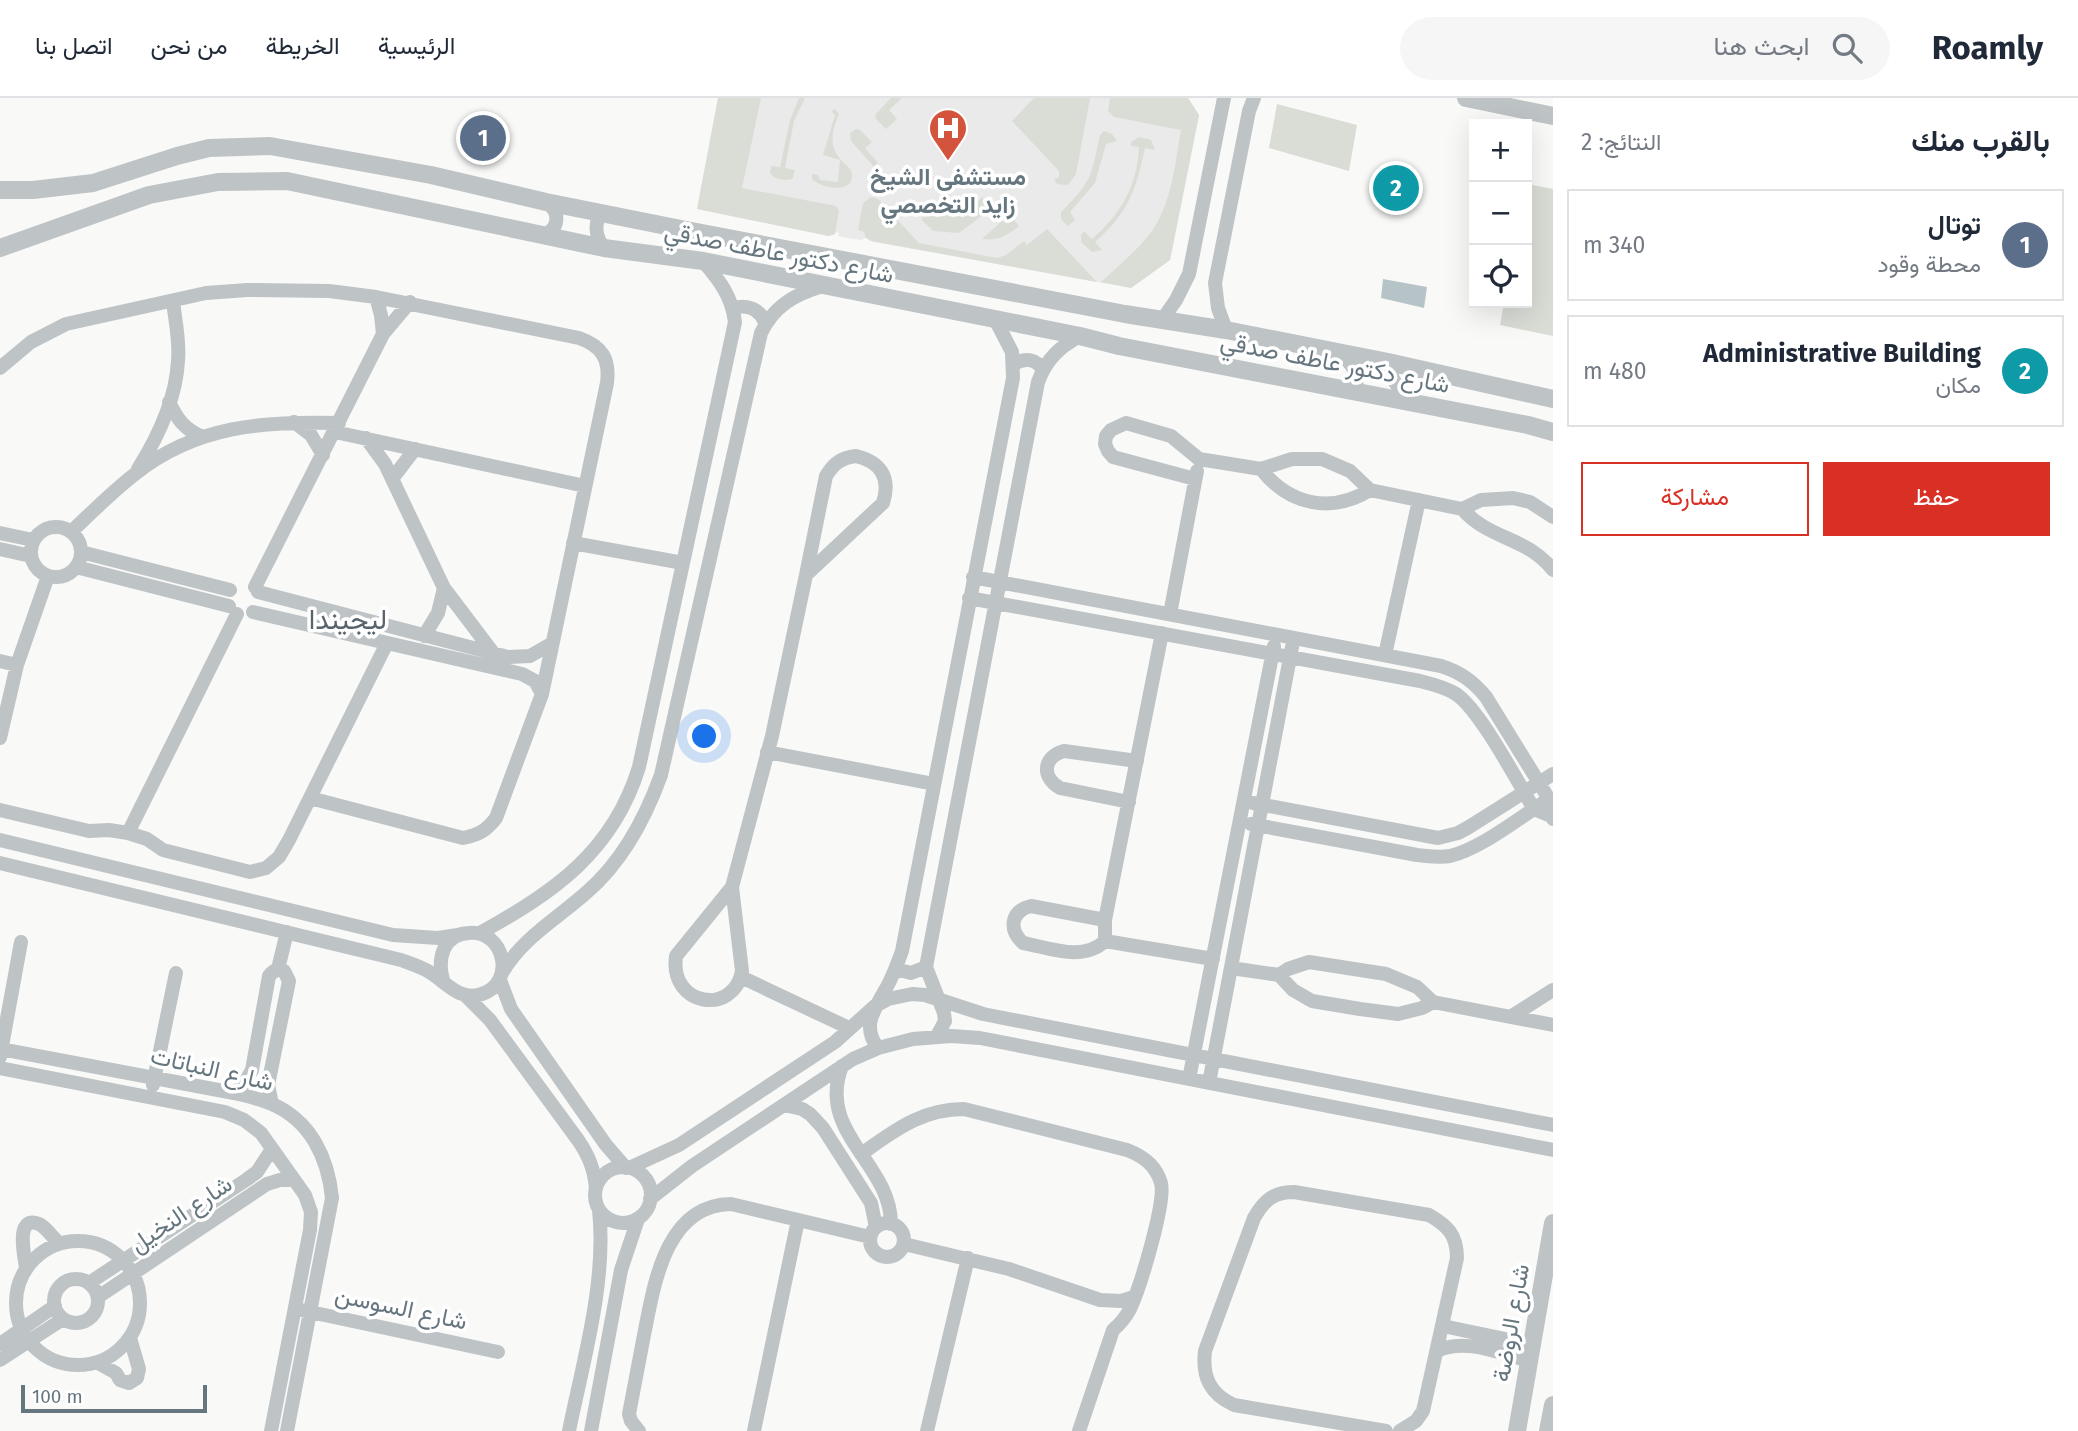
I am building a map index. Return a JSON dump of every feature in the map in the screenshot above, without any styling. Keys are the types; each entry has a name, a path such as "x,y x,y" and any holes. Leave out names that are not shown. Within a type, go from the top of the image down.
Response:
{"street":[{"path":"1162,320 1189,274 1224,98"},
{"path":"1226,330 1217,308 1215,283 1249,111 1254,98"},
{"path":"1465,98 1553,116"},
{"name":"شارع دكتور عاطف صدقي","path":"0,190 33,190 93,183 209,148 270,146 431,175 685,230 1226,330 1553,398"},
{"name":"شارع دكتور عاطف صدقي","path":"0,248 149,195 218,182 287,181 604,248 704,261 1553,432"},
{"path":"545,235 551,232 556,222 555,210 546,202"},
{"path":"601,212 596,226 599,242 604,248"},
{"path":"0,839 393,935 438,938 480,933 556,887 595,847 621,810 632,791 639,767 735,322 727,293 704,261"},
{"path":"465,995 487,992 501,977 526,940 602,878 637,830 661,775 761,333 776,309 790,299 824,286"},
{"path":"0,368 32,342 66,324 206,293 274,289 329,291 410,302 579,338 593,343 604,354 609,368 607,383 542,694 496,818 488,829 476,836 463,838 310,797"},
{"path":"376,297 383,334"},
{"path":"136,472 156,439 169,402 178,362 173,301"},
{"path":"78,560 248,615 253,612 260,603 257,589 383,334 410,302"},
{"path":"733,308 740,306 753,309 763,317 765,323"},
{"path":"878,1048 869,1031 869,1022 896,969 902,951 1014,363 1009,341 995,319"},
{"path":"937,1036 944,1021 942,1005 926,967 1038,382 1042,370 1057,350 1080,336"},
{"path":"1339,353 1354,369 1356,392"},
{"path":"1014,363 1030,360 1042,370"},
{"path":"1388,362 1393,379 1409,403"},
{"path":"169,402 178,421 185,428 203,437"},
{"path":"71,532 136,472 164,455 203,437 257,424 293,422 337,427 366,438 585,486"},
{"path":"293,422 311,435 323,455"},
{"path":"1195,479 1113,457 1105,444 1106,436 1118,425 1126,423 1162,432 1180,442 1199,459 1261,469 1292,459 1322,460 1350,471 1370,490 1462,509 1483,529 1525,545 1553,570"},
{"path":"366,438 385,464 443,588 502,661"},
{"path":"392,479 415,449"},
{"path":"732,887 676,956 674,968 677,981 684,991 695,998 707,1001 728,994 741,978 732,887 767,752 826,476 833,465 843,458 856,456 869,459 879,466 885,478 887,491 883,503 806,575"},
{"path":"1170,614 1199,459"},
{"path":"1261,469 1282,491 1312,502 1343,503 1370,490"},
{"path":"1462,509 1481,500 1513,498 1530,502 1553,517"},
{"path":"1385,655 1419,500"},
{"path":"63,527 71,532 80,545 78,560 64,576 48,576 40,572 31,556 33,540 46,528 63,527"},
{"path":"0,533 33,540"},
{"path":"573,543 683,563"},
{"path":"0,549 31,556"},
{"path":"78,560 230,590"},
{"path":"0,738 17,665 48,576"},
{"path":"969,598 1446,688 1457,695 1475,714 1534,808 1552,817 1551,798 1486,696 1467,677 1441,666 973,577"},
{"path":"128,833 233,610 228,595 234,586 245,583 257,589 502,661 535,681 542,694"},
{"path":"424,636 438,613 443,588"},
{"path":"253,612 387,643 502,661 530,656 551,643"},
{"path":"1104,941 1105,920 1162,633"},
{"path":"1189,1079 1276,635"},
{"path":"1209,1083 1294,638"},
{"path":"0,810 89,831 128,833 147,839 163,850 250,872 266,868 279,857 387,643"},
{"path":"0,661 17,665"},
{"path":"1129,802 1060,788 1052,784 1046,768 1049,759 1064,751 1137,761"},
{"path":"767,752 934,784"},
{"path":"1243,802 1438,838 1458,833 1553,774"},
{"path":"1240,821 1417,855 1441,857 1452,856 1477,845 1551,798"},
{"path":"0,863 401,960 425,969 453,990 465,995 490,1020 578,1140 588,1154 594,1171 601,1230 601,1269 569,1431"},
{"path":"1105,920 1031,906 1023,908 1013,921 1013,929 1023,943 1078,953 1088,952 1104,941 1213,959"},
{"path":"278,969 287,932"},
{"path":"480,933 499,948 502,956 501,977 511,1009 606,1145 627,1168"},
{"path":"443,980 440,962 442,954 446,946 459,935"},
{"path":"0,1052 21,942"},
{"path":"1279,975 1298,964 1320,962 1397,977 1417,987 1433,1002 1553,1025"},
{"path":"896,969 911,973 926,967"},
{"path":"1231,968 1279,975 1302,996 1334,1004 1398,1014 1422,1008 1433,1002"},
{"path":"234,1093 242,1087 253,1070 269,976 278,969 284,971 289,981 268,1085 272,1104"},
{"path":"150,1098 176,973"},
{"path":"741,978 849,1028"},
{"path":"1512,1016 1553,990"},
{"path":"627,1168 679,1145 835,1042 875,1006 912,994 937,998 983,1014 1553,1125"},
{"path":"650,1199 692,1166 842,1066 878,1048 901,1041 937,1036 980,1038 1553,1150"},
{"name":"شارع النباتات","path":"0,1052 155,1077 234,1093 272,1104 293,1116 309,1132 322,1152 330,1174 332,1198 271,1431"},
{"path":"784,1105 802,1109 810,1114 835,1146 871,1203 873,1249 883,1257 896,1255 904,1244 901,1231 891,1224 887,1198 839,1117 835,1096 842,1066"},
{"name":"شارع النباتات","path":"0,1068 225,1112 244,1120 261,1133 305,1195 310,1212 302,1311 287,1431"},
{"path":"861,1154 916,1117 952,1109 976,1111 1139,1155 1149,1162 1156,1172 1162,1195 1134,1297 1124,1318 1114,1330 1079,1431"},
{"path":"835,1146 849,1136"},
{"name":"شارع النخيل","path":"89,1283 257,1172 272,1149"},
{"path":"591,1431 621,1270 638,1219 646,1210 650,1199 646,1180 638,1172 627,1168 616,1168 607,1172 596,1188"},
{"name":"شارع النخيل","path":"98,1297 267,1184 293,1180"},
{"path":"1385,1431 1234,1405 1221,1399 1205,1378 1205,1351 1254,1218 1260,1207 1281,1192 1429,1215 1444,1224 1453,1234 1457,1258 1423,1411 1416,1421 1400,1431"},
{"path":"639,1431 634,1427 629,1414 659,1268 681,1227 701,1210 730,1204 798,1220 873,1232 891,1224"},
{"path":"599,1210 607,1218 617,1222 628,1223 638,1219"},
{"path":"754,1431 798,1220"},
{"path":"26,1268 22,1233 26,1227 33,1223 41,1225 59,1243"},
{"name":"شارع الروضة","path":"1517,1431 1553,1223"},
{"path":"76,1241 94,1243 123,1260 133,1274 139,1290 137,1323 130,1338 116,1353 98,1363 79,1366 60,1363 43,1354 25,1335 17,1314 19,1282 26,1268 40,1253 59,1243 76,1241"},
{"path":"904,1244 1027,1274 1100,1300 1121,1301 1134,1297"},
{"path":"927,1431 968,1258"},
{"path":"79,1279 89,1283 98,1297 98,1307 92,1317 73,1323 59,1313 55,1296 60,1287 68,1281 79,1279"},
{"path":"1100,1300 1114,1330"},
{"name":"شارع السوسن","path":"302,1311 498,1352"},
{"path":"0,1360 25,1335 59,1313"},
{"path":"1443,1325 1531,1353"},
{"path":"0,1343 25,1335"},
{"path":"98,1363 107,1366 120,1380 129,1383 137,1378 139,1369 130,1338"},
{"path":"1437,1351 1451,1345 1463,1344 1531,1353"},
{"path":"1548,1431 1553,1405"}],"shaded area":[{"name":"مستشفى الشيخ زايد التخصصي","path":"718,98 1188,98 1199,115 1170,260 1131,288 874,242 866,238 847,238 838,236 839,233 836,232 829,236 697,209"},
{"path":"718,98 761,98 742,188 836,206 839,211 835,234 829,236 697,209"},
{"path":"799,98 805,98 794,121 785,168 795,170 793,178 781,180 770,173 771,166 780,167 790,120"},
{"path":"891,98 902,98 889,110 897,119 886,129 875,115"},
{"path":"1034,98 1090,98 1076,174 1068,185 1057,184 1054,180 1059,177 1059,171 1012,121"},
{"path":"1110,98 1188,98 1199,115 1170,260 1131,288 1101,282 1141,245 1159,220 1172,182 1181,130 1114,117 1108,111"},
{"path":"1277,104 1357,125 1349,171 1269,148"},
{"path":"835,109 839,114 833,132 833,144 852,174 848,185 836,188 822,185 812,179 812,174 818,175 820,180 838,182 840,160 823,155 835,115 831,111"},
{"path":"856,129 872,142 865,148 878,163 874,167 851,141 850,133"},
{"path":"1104,131 1112,134 1117,141 1106,144 1095,183 1070,212 1075,220 1068,226 1061,219 1061,212 1089,178 1100,135"},
{"path":"1139,137 1151,140 1155,150 1145,148 1129,200 1115,221 1095,242 1102,250 1092,252 1081,242 1081,235 1084,231 1092,239 1111,220 1126,198 1138,161 1139,147 1131,146 1131,142"},
{"path":"1532,185 1553,189 1553,336 1500,325 1503,308 1532,308"},
{"path":"871,197 878,199 919,243 997,258 1006,255 1024,241 1027,245 1047,229 1097,282 871,241 866,238 864,232 858,230 863,203"},
{"path":"982,197 992,208 959,233 933,231 921,219 940,203 944,206 952,205 959,215 965,216"},
{"path":"1012,218 1019,226 1010,233 998,238 982,239 1002,221 1009,223"},
{"path":"1383,279 1427,287 1424,308 1381,298"}],"place":[{"name":"توتال","path":"483,138"},
{"name":"مستشفى الشيخ زايد التخصصي","path":"948,162"},
{"name":"Administrative Building","path":"1396,188"}],"district":[{"name":"ليجيندا","path":"348,619"}]}
